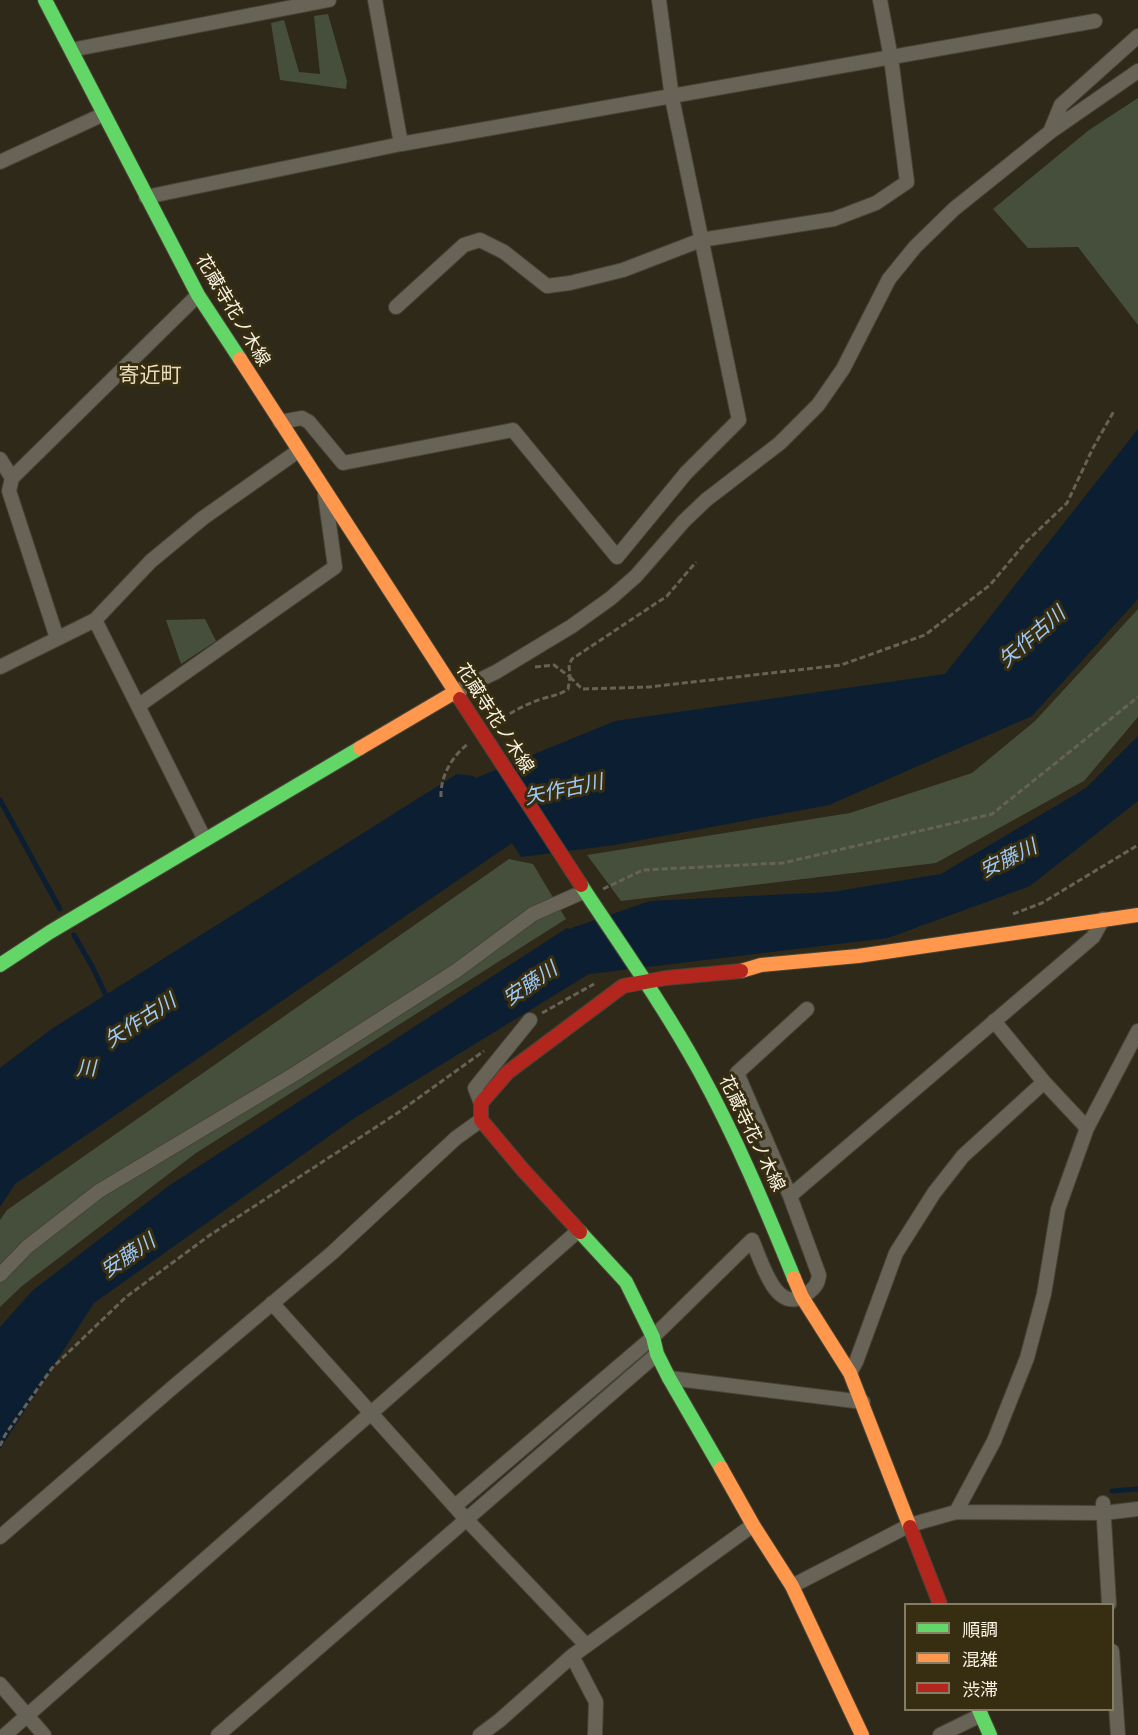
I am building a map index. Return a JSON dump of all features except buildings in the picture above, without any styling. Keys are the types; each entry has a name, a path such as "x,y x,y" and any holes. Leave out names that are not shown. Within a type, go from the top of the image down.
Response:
{"street":[{"name":"花蔵寺花ノ木線","path":"45,0 198,295 698,1068 731,1130 761,1196 802,1297 850,1373 939,1603"},
{"path":"71,50 329,0"},
{"path":"375,0 401,144"},
{"path":"280,422 302,418 309,422 343,463 513,430 617,557 686,473 739,420 672,98 659,0"},
{"path":"396,307 464,245 480,240 504,252 547,286 570,283 623,270 701,240 834,219 876,203 907,182 891,58 880,0"},
{"path":"146,197 401,144 672,98 1095,21"},
{"path":"1050,132 1061,105 1138,36"},
{"path":"0,965 205,840 513,662 572,626 611,598 636,576 684,521 706,500 780,443 818,405 843,369 889,279 915,247 954,209 1050,132 1138,71"},
{"path":"0,162 104,114"},
{"path":"57,638 9,491 12,478 198,295"},
{"path":"0,667 95,620 151,561 203,518 298,451"},
{"path":"0,459 12,478"},
{"path":"138,706 335,567 325,492"},
{"path":"95,620 205,840"},
{"path":"0,1275 27,1247 99,1191 293,1075 456,971 533,914 585,891"},
{"path":"481,1103 508,1072 623,986 640,976 741,971 759,966 858,956 1138,915"},
{"path":"790,1196 1093,938 1103,919"},
{"path":"455,1506 653,1337 752,1240 781,1298 794,1300 802,1297 819,1282 819,1275 790,1196 737,1073 807,1009"},
{"path":"530,1020 475,1088 481,1103 481,1120 626,1282 653,1337 657,1354 669,1378 753,1525 792,1586 862,1735"},
{"path":"994,1021 1044,1082 1087,1128"},
{"path":"956,1512 994,1441 1027,1358 1044,1294 1058,1209 1087,1128 1138,1031"},
{"path":"850,1373 896,1253 934,1194 963,1156 1044,1082"},
{"path":"0,1537 332,1253 456,1138 481,1120"},
{"path":"5,1735 578,1231"},
{"path":"272,1303 466,1519 586,1645"},
{"path":"218,1735 657,1354"},
{"path":"669,1378 863,1402"},
{"path":"1103,1508 1109,1603"},
{"path":"792,1586 910,1525 956,1512 1138,1509"},
{"path":"480,1735 586,1645 753,1525"},
{"path":"572,1656 596,1701 595,1735"},
{"path":"1114,1668 1118,1735"},
{"path":"0,1684 44,1735"},
{"path":"940,1735 980,1712 990,1735"}],"path":[{"path":"526,668 554,665 582,689 649,687 841,665 925,635 990,585 1026,542 1067,503 1093,448 1114,411"},
{"path":"487,730 513,711 568,689 569,665 572,659 668,596 696,562"},
{"path":"585,891 644,870 783,863 992,814 1138,697"},
{"path":"441,797 440,784 457,752 470,742"},
{"path":"1006,917 1042,903 1138,845"},
{"path":"530,1020 594,984"},
{"path":"0,1446 5,1435 52,1368 126,1297 210,1235 396,1114 491,1046"}],"green space":[{"path":"328,14 347,81 346,89 280,80 271,23 284,20 299,72 320,74 314,16"},
{"path":"1138,98 1138,325 1078,247 1028,248 993,209 1089,130"},
{"path":"1138,609 1138,717 1084,781 936,863 621,901 587,855 850,813 972,773 1035,721"},
{"path":"205,619 216,641 181,664 166,620"},
{"path":"509,859 533,864 566,919 196,1153 22,1286 0,1307 0,1220 7,1210"}],"water":[{"path":"1138,429 1138,599 1032,716 829,805 615,845 521,857 512,843 15,1184 0,1207 0,1068 53,1028 457,774 476,778 615,721 945,674"},
{"name":"安藤川","path":"1138,736 1138,801 1030,886 888,938 589,974 356,1117 94,1303 0,1449 0,1327 32,1291 170,1185 567,928 650,901 832,892 941,874 1086,788"}],"waterway":[{"path":"0,800 60,909"},
{"path":"74,935 108,1000"},
{"path":"1112,1491 1138,1489"}],"traffic: fast":[{"path":"45,0 198,295 240,359"},
{"path":"0,965 50,932 360,748"},
{"path":"581,885 657,999 713,1095 738,1147 794,1278"},
{"path":"580,1232 626,1282 653,1337 657,1354 669,1378 721,1468"},
{"path":"979,1711 990,1735"}],"traffic: slow":[{"path":"240,359 460,699"},
{"path":"360,748 455,692"},
{"path":"741,971 761,965 858,956 1138,915"},
{"path":"794,1278 802,1297 850,1373 910,1527"},
{"path":"721,1468 753,1525 792,1586 862,1735"}],"traffic: jam":[{"path":"460,699 581,885"},
{"path":"580,1232 481,1120 481,1103 508,1072 623,986 666,978 741,971"},
{"path":"910,1527 940,1603"}],"district":[{"name":"寄近町","path":"150,377"}],"water label":[{"name":"矢作古川","path":"1033,638"},
{"name":"矢作古川","path":"564,791"},
{"name":"矢作古川","path":"141,1022"},
{"name":"川","path":"86,1070"}]}
